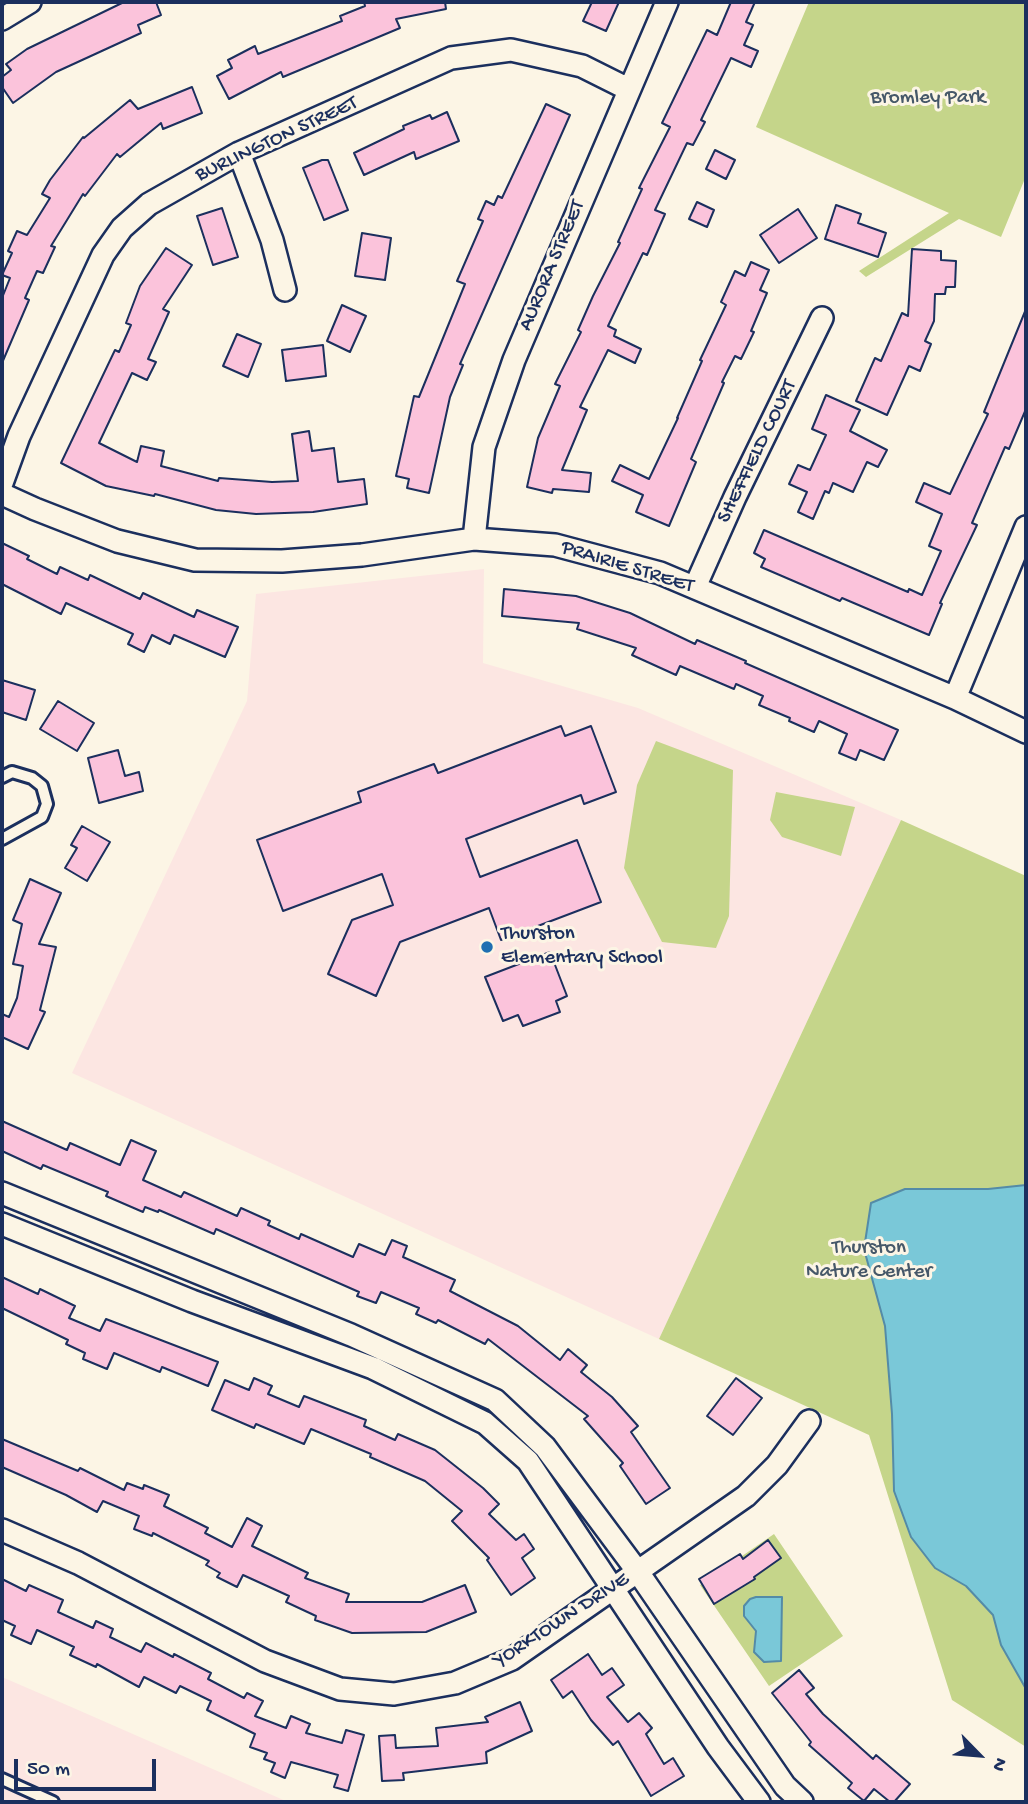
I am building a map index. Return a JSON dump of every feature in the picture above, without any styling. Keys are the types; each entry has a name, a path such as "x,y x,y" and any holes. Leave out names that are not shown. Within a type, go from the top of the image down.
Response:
{"street":[{"path":"2,19 30,2"},
{"name":"AURORA STREET","path":"474,539 484,447 514,360 667,2"},
{"name":"BURLINGTON STREET","path":"2,483 19,436 103,255 122,228 149,204 239,153 452,58 511,50 582,66 628,89"},
{"path":"239,153 272,240 285,290"},
{"name":"SHEFFIELD COURT","path":"695,587 735,497 822,318"},
{"name":"PRAIRIE STREET","path":"2,494 117,541 195,560 282,561 349,556 474,539 555,545 660,573 955,698 1026,732"},
{"path":"955,698 1026,527"},
{"path":"2,1194 313,1320 495,1400 545,1447 638,1573 785,1786 802,1802"},
{"path":"2,1224 373,1368 485,1423 528,1461 719,1747 759,1802"},
{"path":"131,1276 141,1250"},
{"path":"304,1342 313,1320"},
{"name":"YORKTOWN DRIVE","path":"2,1530 78,1563 265,1661 340,1689 394,1695 455,1683 512,1659 746,1496 777,1465 808,1421"},
{"path":"508,1443 526,1429"},
{"path":"765,1802 785,1786"}],"lane":[{"path":"2,777 12,772 32,778 43,786 47,804 42,817 2,839"},
{"path":"2,1779 53,1802"}],"shaded area":[{"name":"Thurston Elementary School","path":"484,569 483,663 638,708 901,820 659,1339 72,1073 247,701 256,594"},
{"path":"2,1677 69,1706 288,1802 2,1802"}],"green space":[{"name":"Bromley Park","path":"809,2 1026,2 1026,176 1001,237 959,219 866,277 859,271 949,213 756,127"},
{"path":"656,741 733,770 729,916 716,948 662,942 624,868 637,785"},
{"path":"776,792 855,807 841,856 782,837 770,820"},
{"name":"Thurston Nature Center","path":"901,820 1026,876 1026,1747 952,1700 869,1435 659,1339"},
{"path":"774,1534 843,1636 769,1686 700,1585"}],"water":[{"path":"1026,1185 1026,1689 1001,1645 993,1615 966,1586 935,1568 911,1537 894,1491 892,1414 885,1326 864,1249 871,1203 905,1189 988,1189"},
{"path":"756,1597 782,1597 781,1661 764,1662 754,1652 756,1631 744,1616 744,1606"}],"building":[{"path":"124,2 156,2 161,15 138,25 141,33 56,72 13,103 2,87 2,77 11,70 6,64 27,49"},
{"path":"364,2 445,2 446,9 396,19 400,28 283,77 281,72 229,99 217,76 232,68 228,60 255,46 258,54 342,21 340,16 365,6"},
{"path":"592,2 619,2 606,31 583,21"},
{"path":"731,2 755,2 746,22 753,25 744,45 758,51 751,67 731,58 701,120 705,122 693,145 687,143 655,210 665,214 647,255 643,253 608,326 616,330 614,336 641,349 635,363 608,350 580,407 587,410 562,470 591,473 589,492 553,489 552,493 527,487 538,438 560,386 555,384 581,332 578,330 593,296 620,243 618,242 642,189 639,188 670,127 662,123 707,30 717,35"},
{"path":"192,87 202,113 163,129 161,123 120,157 117,154 85,196 83,194 51,246 55,247 43,273 37,271 25,298 29,300 2,363 2,298 10,278 2,275 12,253 8,251 17,231 27,235 50,198 42,194 50,180 83,137 130,100 138,109"},
{"path":"546,104 570,115 460,364 463,365 450,397 429,493 407,488 409,479 396,476 414,396 419,397 465,284 457,281 483,221 478,219 486,201 494,205 498,196 502,198"},
{"path":"447,112 459,141 416,159 414,152 364,175 354,153 404,129 403,126 430,115 432,119"},
{"path":"715,150 735,160 726,179 706,169"},
{"path":"328,160 348,210 324,220 303,168"},
{"path":"697,202 714,210 707,227 689,219"},
{"path":"836,205 861,214 858,223 886,233 878,257 825,239"},
{"path":"222,208 238,257 213,265 197,216"},
{"path":"798,209 817,238 779,263 760,235"},
{"path":"362,233 391,238 385,280 355,276"},
{"path":"166,248 192,265 163,309 169,312 148,359 156,362 147,380 132,373 99,443 137,462 141,446 164,451 161,466 218,481 219,478 298,481 292,434 309,431 312,451 334,448 338,482 364,479 367,504 313,512 256,514 216,510 155,494 154,496 106,486 61,463 115,350 119,352 131,325 126,323 140,286"},
{"path":"912,249 941,251 941,260 956,261 955,287 946,287 945,294 935,294 934,321 925,341 931,344 920,371 909,366 887,415 856,401 875,358 881,361 902,313 908,316"},
{"path":"751,262 769,270 760,290 767,293 751,331 754,332 741,359 735,356 722,382 724,383 691,459 696,462 669,526 636,512 643,495 612,481 620,465 649,479 726,305 721,302 735,271 745,276"},
{"path":"342,305 366,316 350,352 327,341"},
{"path":"1026,309 1026,409 1009,449 1005,447 972,523 977,525 940,603 942,604 929,635 761,567 765,559 754,553 764,530 908,592 909,589 922,595 941,551 929,546 942,514 916,502 924,483 950,494 988,414 984,412"},
{"path":"237,334 261,344 248,377 223,366"},
{"path":"323,345 326,376 286,381 282,350"},
{"path":"826,395 860,410 850,431 887,450 878,467 867,462 853,492 833,483 829,493 825,491 813,519 798,512 807,492 789,484 798,465 810,470 826,435 812,429"},
{"path":"2,543 57,574 60,567 88,580 90,575 140,599 143,593 194,617 197,610 238,627 225,657 174,635 170,644 152,635 144,652 128,644 133,634 66,603 61,614 2,584"},
{"path":"504,589 576,596 630,613 695,644 697,640 746,661 745,663 898,730 884,760 860,750 856,760 839,753 847,734 819,721 814,732 789,721 790,718 759,705 763,696 736,684 734,689 680,666 676,675 632,655 636,648 577,629 579,623 502,616"},
{"path":"2,680 35,690 26,720 2,712"},
{"path":"58,701 94,723 77,751 40,729"},
{"path":"561,726 565,736 591,726 616,792 584,804 581,795 466,839 480,877 577,840 601,902 501,940 489,908 400,942 376,996 328,974 352,920 393,905 382,874 283,911 257,840 361,802 358,792 434,764 438,773"},
{"path":"118,750 125,776 139,772 143,791 99,803 88,758"},
{"path":"82,826 110,842 87,881 65,868 77,848 71,845"},
{"path":"30,879 61,893 39,944 56,947 40,1010 45,1012 28,1049 2,1037 2,1014 9,1017 17,998 23,966 13,964 22,924 13,920"},
{"path":"550,952 567,996 556,1001 560,1012 523,1026 518,1015 503,1021 485,977"},
{"path":"2,1121 67,1150 70,1143 120,1165 131,1140 156,1151 143,1180 181,1197 184,1192 237,1216 241,1208 270,1221 268,1225 299,1239 301,1234 353,1257 359,1244 385,1255 392,1240 407,1246 403,1257 455,1280 450,1291 518,1326 560,1360 568,1349 587,1365 581,1372 612,1397 638,1426 631,1432 670,1488 646,1504 620,1466 623,1463 584,1419 588,1416 488,1339 485,1344 438,1320 436,1323 416,1314 419,1308 381,1292 376,1303 357,1296 359,1292 216,1229 214,1234 159,1210 158,1212 145,1207 143,1212 106,1196 108,1192 43,1165 41,1169 2,1151"},
{"path":"2,1277 38,1294 40,1289 75,1306 69,1318 100,1331 106,1319 218,1362 208,1386 162,1367 160,1372 114,1353 107,1369 83,1359 85,1353 66,1344 68,1340 2,1308"},
{"path":"254,1378 272,1386 268,1394 299,1407 304,1396 366,1420 364,1426 395,1440 398,1434 435,1450 499,1504 489,1514 516,1540 524,1534 534,1549 522,1558 535,1578 511,1595 487,1560 489,1558 452,1521 462,1511 425,1481 370,1457 371,1454 311,1429 304,1444 256,1424 254,1428 212,1410 225,1380 249,1390"},
{"path":"736,1378 762,1398 733,1435 707,1416"},
{"path":"2,1439 78,1471 80,1468 124,1490 127,1483 143,1489 144,1485 169,1495 164,1506 208,1528 205,1533 232,1547 247,1518 262,1526 252,1546 308,1573 305,1578 349,1594 346,1602 422,1602 465,1585 476,1612 426,1632 352,1633 315,1620 316,1616 286,1602 289,1596 243,1575 237,1587 217,1577 220,1573 206,1565 209,1561 153,1533 152,1536 134,1529 139,1516 103,1501 97,1512 2,1467"},
{"path":"768,1540 781,1558 754,1577 755,1579 714,1604 699,1579 740,1554 743,1559"},
{"path":"2,1579 26,1591 29,1585 63,1600 58,1612 93,1628 96,1621 113,1629 110,1637 141,1652 146,1643 173,1657 174,1654 211,1673 208,1679 244,1698 247,1693 263,1701 255,1716 286,1728 291,1716 310,1724 306,1733 342,1743 346,1730 364,1735 348,1791 334,1787 338,1775 291,1762 285,1778 271,1772 275,1763 264,1759 267,1753 250,1747 255,1734 207,1710 211,1701 180,1686 176,1693 144,1677 139,1687 97,1664 96,1667 70,1655 74,1647 37,1630 31,1644 11,1635 15,1626 2,1620"},
{"path":"588,1654 602,1675 612,1668 624,1685 607,1697 628,1722 639,1713 652,1728 646,1734 664,1764 673,1758 684,1776 651,1796 618,1741 613,1745 591,1720 572,1691 563,1698 551,1680"},
{"path":"799,1670 814,1688 806,1694 823,1714 873,1759 876,1755 910,1784 894,1802 890,1802 874,1789 864,1801 848,1788 852,1783 809,1745 811,1742 772,1693"},
{"path":"520,1702 532,1731 486,1752 487,1763 403,1773 404,1780 382,1781 379,1736 395,1735 396,1748 438,1746 436,1728 488,1722 485,1717"}],"place":[{"name":"Thurston Elementary School","path":"487,947"}]}
